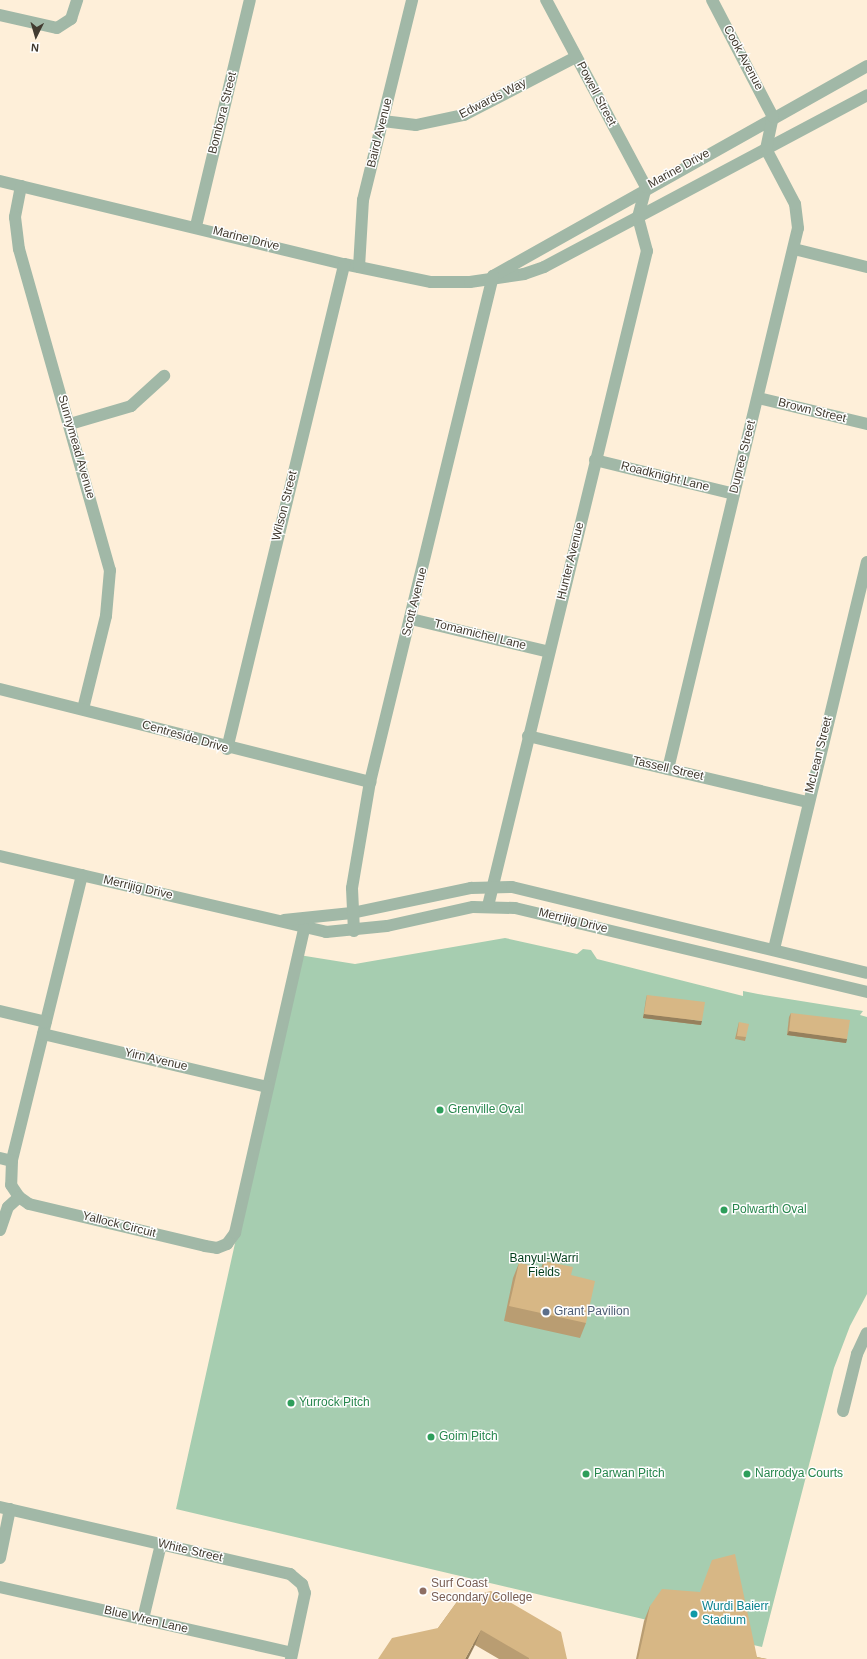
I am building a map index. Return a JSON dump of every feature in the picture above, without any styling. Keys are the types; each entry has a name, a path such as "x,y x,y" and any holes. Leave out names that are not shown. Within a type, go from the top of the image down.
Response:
{"street":[{"path":"0,15 57,28 71,19 76,0"},
{"name":"Bombora Street","path":"196,226 250,0"},
{"name":"Baird Avenue","path":"359,267 363,200 412,0"},
{"name":"Powell Street","path":"546,0 646,187"},
{"name":"Cook Avenue","path":"712,0 773,117"},
{"name":"Edwards Way","path":"383,121 416,125 464,115 576,57"},
{"name":"Marine Drive","path":"493,276 646,187 867,66"},
{"name":"Marine Drive","path":"0,181 196,226 344,264 431,282 470,282 493,276 518,275 544,267 867,95"},
{"path":"766,149 773,117"},
{"name":"Dupree Street","path":"668,769 798,228 795,204 766,149"},
{"name":"Sunnymead Avenue","path":"21,186 15,218 19,249 70,424 110,570 106,616 83,709"},
{"path":"638,217 646,187"},
{"name":"Hunter Avenue","path":"488,906 528,736 647,251 638,217"},
{"path":"794,249 867,267"},
{"name":"Wilson Street","path":"227,749 344,264"},
{"name":"Scott Avenue","path":"354,931 352,888 370,782 411,619 493,276"},
{"path":"70,424 131,406 164,376"},
{"name":"Brown Street","path":"758,398 867,424"},
{"name":"Roadknight Lane","path":"595,460 734,494"},
{"name":"McLean Street","path":"774,949 808,802 867,562"},
{"name":"Tomamichel Lane","path":"411,619 549,652"},
{"name":"Centreside Drive","path":"0,689 83,709 227,749 370,782"},
{"name":"Tassell Street","path":"528,736 808,802"},
{"name":"Merrijig Drive","path":"0,856 275,920 304,929 354,931 488,906 547,914 778,973 867,992"},
{"path":"0,1230 8,1207 19,1197 11,1185 12,1161 82,875"},
{"name":"Merrijig Drive","path":"275,920 352,913 443,892 493,886 527,889 867,973"},
{"name":"Yallock Circuit","path":"19,1197 29,1204 205,1246 217,1248 227,1244 235,1233 304,929"},
{"name":"Yirn Avenue","path":"0,1011 45,1028 268,1087"},
{"path":"0,1158 12,1161"},
{"path":"843,1411 857,1354 867,1333"},
{"path":"0,1558 5,1508"},
{"name":"White Street","path":"5,1508 279,1571 298,1578 305,1598 291,1656"},
{"path":"143,1619 160,1544"},
{"name":"Blue Wren Lane","path":"0,1587 143,1619 291,1656"}],"green space":[{"name":"Banyul-Warri Fields","path":"505,938 577,954 583,949 591,950 597,959 743,996 743,991 863,1011 860,1015 867,1017 867,1294 850,1326 834,1368 762,1647 176,1509 299,955 355,964"}],"building":[{"path":"647,995 705,1002 702,1021 644,1014"},
{"path":"791,1013 850,1020 847,1039 789,1031"},
{"path":"739,1022 749,1024 746,1037 737,1036"},
{"name":"Grant Pavilion","path":"544,1261 573,1267 571,1275 595,1281 586,1323 509,1306 519,1263 543,1268"},
{"name":"Wurdi Baierr Stadium","path":"735,1554 757,1657 767,1659 638,1659 650,1606 662,1589 700,1592 712,1560"},
{"path":"491,1591 561,1632 567,1659 529,1659 481,1630 465,1659 378,1659 392,1638 438,1628 459,1599"}],"place":[{"name":"Grenville Oval","path":"440,1110"},
{"name":"Polwarth Oval","path":"724,1210"},
{"name":"Grant Pavilion","path":"546,1312"},
{"name":"Yurrock Pitch","path":"291,1403"},
{"name":"Goim Pitch","path":"431,1437"},
{"name":"Parwan Pitch","path":"586,1474"},
{"name":"Narrodya Courts","path":"747,1474"},
{"name":"Surf Coast Secondary College","path":"423,1591"},
{"name":"Wurdi Baierr Stadium","path":"694,1614"}]}
